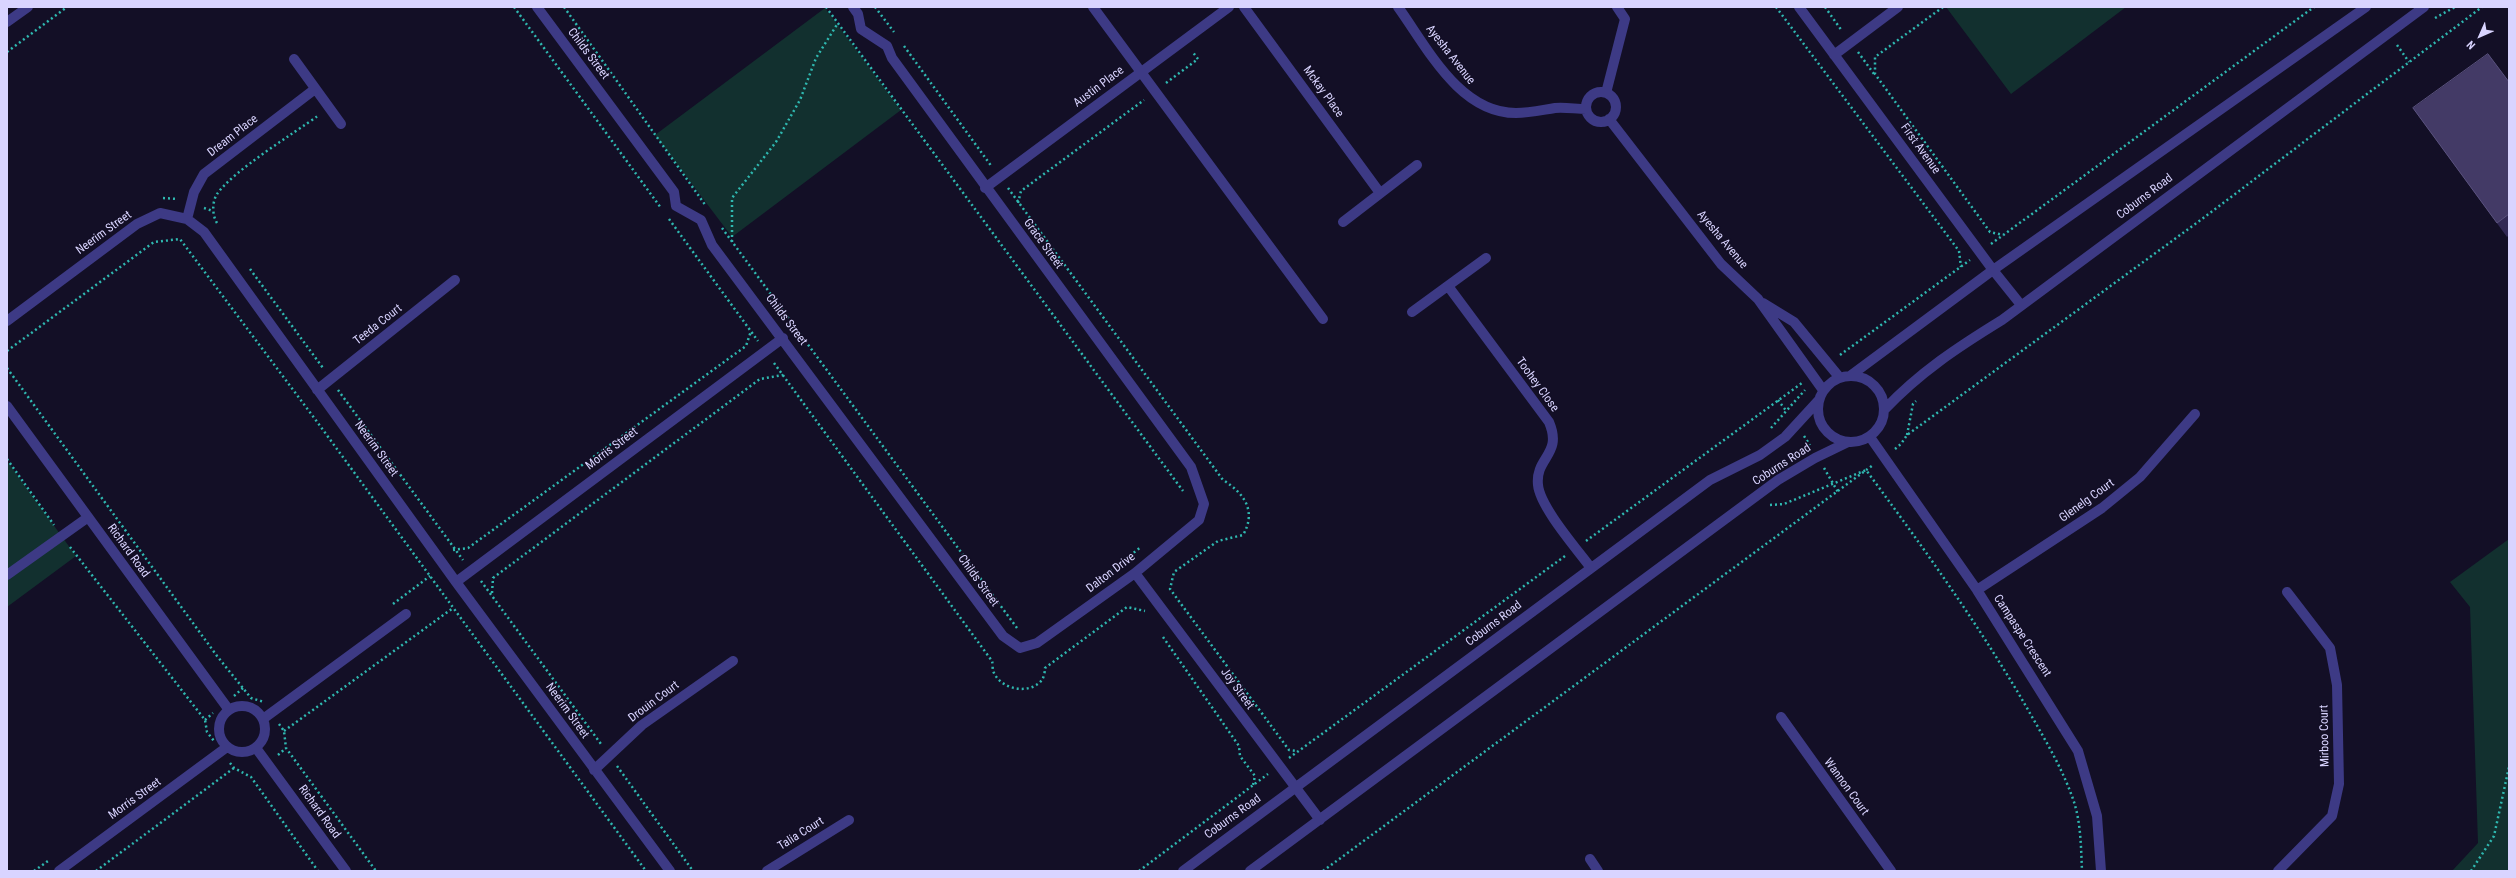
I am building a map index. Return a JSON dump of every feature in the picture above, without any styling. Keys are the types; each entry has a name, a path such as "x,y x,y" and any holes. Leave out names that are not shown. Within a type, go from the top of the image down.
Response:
{"street":[{"path":"7,22 28,7"},
{"name":"Childs Street","path":"537,7 674,192 676,206 701,220 712,244 1003,636 1020,648"},
{"name":"Grace Street","path":"853,7 858,14 861,29 887,46 892,58 985,188 1191,467 1204,504"},
{"path":"1093,7 1322,319"},
{"name":"Austin Place","path":"985,188 1229,7"},
{"name":"Mckay Place","path":"1244,7 1380,193"},
{"name":"Ayesha Avenue","path":"1398,7 1450,80 1468,98 1491,110 1516,113 1558,108 1586,109"},
{"path":"1606,93 1625,19 1617,7"},
{"name":"First Avenue","path":"1798,7 1993,270 2022,305"},
{"path":"1834,55 1898,7"},
{"path":"1845,377 1870,382 1880,395 1884,410 1882,420 1870,436 1855,442 1836,439 1827,432 1821,423 1818,412 1821,395 1845,377 1993,270 2366,7"},
{"name":"Coburns Road","path":"1884,410 1909,383 1935,363 2022,305 2424,7"},
{"path":"294,59 341,124"},
{"name":"Dream Place","path":"187,219 194,192 204,174 315,89"},
{"path":"1606,93 1613,98 1616,108 1609,119 1600,122 1588,114 1586,109 1587,100 1593,94 1606,93"},
{"name":"Ayesha Avenue","path":"1609,119 1721,264 1758,299 1794,322 1828,364 1845,377"},
{"path":"1343,222 1417,165"},
{"name":"Neerim Street","path":"7,321 137,224 160,213 187,219 204,232 456,582 670,871"},
{"path":"1412,312 1486,258"},
{"name":"Teeda Court","path":"317,390 455,280"},
{"name":"Toohey Close","path":"1448,286 1549,422 1554,433 1554,445 1542,464 1538,486 1544,503 1591,568"},
{"name":"Ayesha Avenue","path":"1758,299 1812,375 1821,395"},
{"name":"Morris Street","path":"456,582 783,338"},
{"name":"Coburns Road","path":"1183,871 1710,480 1760,455 1785,437 1821,395"},
{"name":"Richard Road","path":"7,406 87,518 229,710"},
{"name":"Glenelg Court","path":"1977,590 2102,508 2140,477 2196,414"},
{"name":"Campaspe Crescent","path":"1870,436 1977,590 2038,684 2078,752 2097,816 2101,871"},
{"name":"Coburns Road","path":"1250,871 1743,506 1784,477 1848,442"},
{"name":"Dalton Drive","path":"1020,648 1037,644 1135,573 1199,520 1204,504"},
{"path":"7,575 87,518"},
{"name":"Joy Street","path":"1135,573 1294,789 1320,820"},
{"name":"Mirboo Court","path":"2278,871 2332,816 2339,784 2337,685 2330,648 2287,592"},
{"path":"267,716 252,708 244,706 229,710 222,717 219,725 224,749 240,752 256,748 265,734 267,716 406,614"},
{"name":"Drouin Court","path":"594,770 642,725 733,661"},
{"name":"Wannon Court","path":"1781,717 1891,871"},
{"name":"Richard Road","path":"256,748 346,871"},
{"name":"Morris Street","path":"59,871 224,749"},
{"name":"Talia Court","path":"767,871 849,820"},
{"path":"1590,859 1598,871"}],"path":[{"path":"7,52 67,7"},
{"path":"564,7 709,211"},
{"path":"826,7 1187,496"},
{"path":"1776,7 1959,251 1961,266"},
{"path":"1943,7 1875,58 1875,74 1990,232 2003,235"},
{"path":"1828,364 2314,7"},
{"path":"1323,871 1901,444 1906,435 2202,219 2482,7"},
{"path":"732,242 732,198 776,142 800,100 816,58 838,23"},
{"path":"220,227 213,211 217,195 231,179 329,108"},
{"path":"718,223 1020,632"},
{"path":"7,351 154,242 180,239 646,871"},
{"path":"248,265 454,550 492,594 693,871"},
{"path":"454,550 468,548 746,346 751,331"},
{"path":"7,368 217,656 251,698 263,701 267,716 284,731 286,748 376,871"},
{"path":"492,594 493,578 760,379 783,375"},
{"path":"1139,871 1278,766 1812,375"},
{"path":"1770,430 1805,391 1812,375"},
{"path":"7,458 62,536 205,720 207,732 224,749 234,768 251,777 318,871"},
{"path":"1743,506 1784,504 1866,470"},
{"path":"1866,470 1931,557 2011,681 2056,760 2074,803 2081,841 2082,871"},
{"path":"1104,576 1142,546"},
{"path":"284,731 453,608"},
{"path":"2471,871 2494,836 2509,767"},
{"path":"96,871 234,768"}],"green space":[{"path":"1946,7 2126,7 2011,94"},
{"path":"825,8 901,110 732,237 655,135"},
{"path":"7,461 76,556 7,607"},
{"path":"2509,539 2509,871 2452,871 2478,843 2470,607 2450,582"}],"building":[{"path":"2488,54 2509,82 2509,214 2497,223 2413,108"}]}
